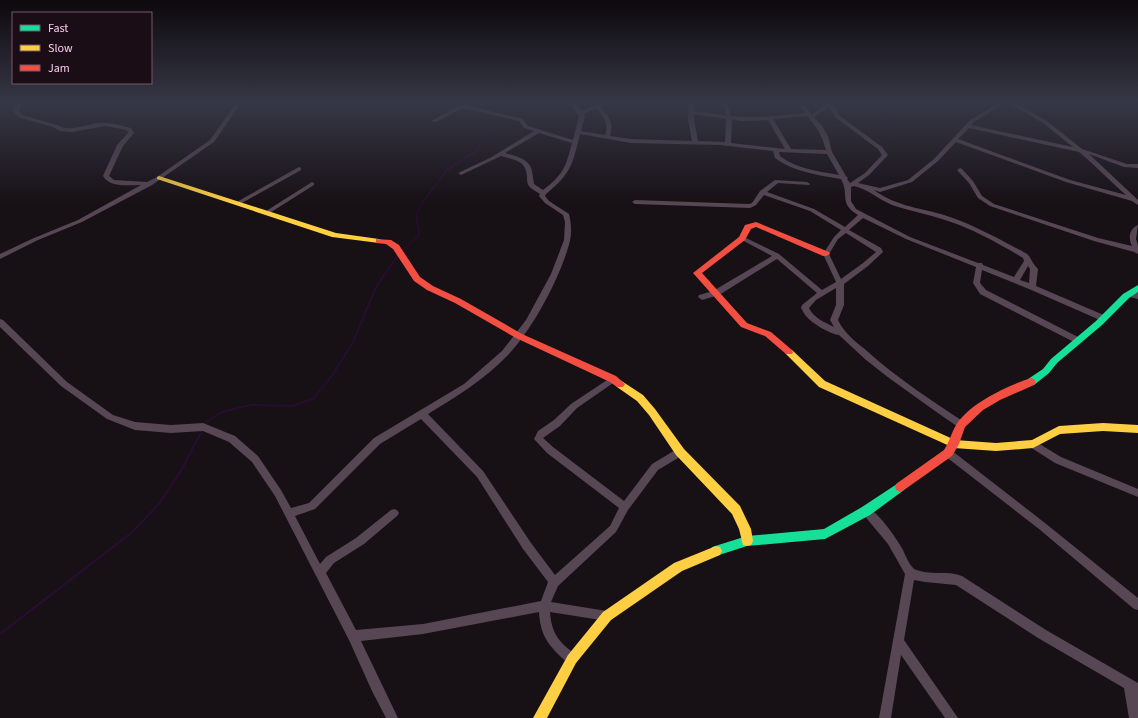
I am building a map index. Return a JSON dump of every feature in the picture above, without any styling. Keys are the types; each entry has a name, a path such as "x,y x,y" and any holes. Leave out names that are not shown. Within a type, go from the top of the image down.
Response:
{"street":[{"path":"128,137 120,145 106,176 113,182 150,184"},
{"path":"0,256 80,221 150,184 212,141 215,137"},
{"path":"461,173 501,154 529,137"},
{"path":"556,137 574,142"},
{"path":"543,193 557,182 565,172 570,162 576,137"},
{"path":"607,137 631,141 695,142 728,144 776,150 829,152"},
{"path":"694,137 695,142"},
{"path":"728,137 728,144"},
{"path":"782,137 790,150"},
{"path":"825,137 829,152 851,185 880,190 910,182 936,160 959,137"},
{"path":"864,137 880,148 885,155 868,174 851,185 848,201 854,210 908,238 1032,286 1103,318"},
{"path":"1018,137 1104,156 1126,166 1138,166"},
{"path":"1062,137 1095,162 1138,203"},
{"path":"956,140 1068,181 1132,198"},
{"path":"776,150 777,157 786,163 809,171 845,178"},
{"path":"501,154 527,164 531,185 543,193"},
{"path":"238,203 299,169"},
{"path":"960,170 971,182 980,197 992,204 1096,240 1138,251"},
{"path":"160,178 335,235 388,242 396,247 400,252 417,279 519,336 613,379 640,398 652,412 680,452 736,510 746,529 747,540"},
{"path":"635,202 750,206 754,204 762,192 777,181 806,184"},
{"path":"266,213 312,184"},
{"path":"867,188 875,194 901,206 949,219 1000,241 1026,257 1027,261 1034,269 1032,286"},
{"path":"762,192 812,210 876,247 880,252 856,272 822,293 806,305 806,311 816,321 838,332"},
{"path":"289,513 312,506 377,441 467,386 505,353 519,336 555,274 567,240 568,222 566,214 543,199 543,193"},
{"path":"826,254 836,238 862,215"},
{"path":"961,425 922,399 888,373 839,331 834,320 840,305 840,283 826,254 756,224 748,227 742,238 697,273 744,325 753,330 764,332 778,341 792,353 813,377 822,384 954,444 996,447 1033,444 1059,430 1103,427 1138,429"},
{"path":"1138,227 1132,234 1132,240 1138,251"},
{"path":"742,238 777,256 822,293"},
{"path":"702,297 716,293 777,256"},
{"path":"1016,281 1027,261"},
{"path":"980,265 976,281 977,287 983,292 1078,340"},
{"path":"546,715 572,659 607,616 678,567 718,550 747,540 764,540 825,534 866,511 948,453 954,444 961,425 980,406 1032,382 1103,318 1134,295 1138,288"},
{"path":"0,322 64,384 110,417 135,426 171,429 203,427 232,439 255,459 278,493 289,513 353,636 392,718"},
{"path":"613,379 574,406 557,423 541,434 538,439 550,450 625,506"},
{"path":"421,413 480,474 527,546 554,582"},
{"path":"1033,444 1058,460 1138,493"},
{"path":"572,659 558,647 551,637 545,621 545,606 548,593 554,582 613,529 625,506 655,467 680,452"},
{"path":"948,453 1020,509 1138,605"},
{"path":"866,511 892,540 910,573 916,576 950,578 958,580 1042,634 1134,687 1135,718"},
{"path":"320,572 330,560 360,541 394,513"},
{"path":"885,718 910,573"},
{"path":"353,636 423,629 545,606 607,616"},
{"path":"899,642 952,718"}],"waterway":[{"path":"401,252 418,236 419,232 416,215 422,203 447,170 476,151 486,137"},
{"path":"895,137 898,144"},
{"path":"205,425 206,422 220,413 236,408 253,405 293,406 314,398 333,374 353,342 376,287 398,255"},
{"path":"189,455 203,429"},
{"path":"0,634 131,533 158,505 179,474 190,454"}],"traffic: fast":[{"path":"1031,382 1046,371 1054,361 1099,323 1126,296 1138,288"},
{"path":"716,551 747,541 825,534 866,511 900,487"}],"traffic: slow":[{"path":"159,178 335,235 379,241"},
{"path":"789,352 822,384 954,444 996,447 1033,444 1059,430 1103,427 1138,429"},
{"path":"620,384 640,398 652,412 680,452 736,510 745,529 747,541"},
{"path":"540,718 572,659 607,616 678,567 716,551"}],"traffic: jam":[{"path":"789,352 768,334 744,325 697,273 742,238 748,227 756,224 826,254"},
{"path":"379,241 388,242 396,247 417,279 430,288 458,301 519,336 613,379 620,384"},
{"path":"900,487 948,453 954,444 961,425 980,407 997,397 1031,382"}]}
